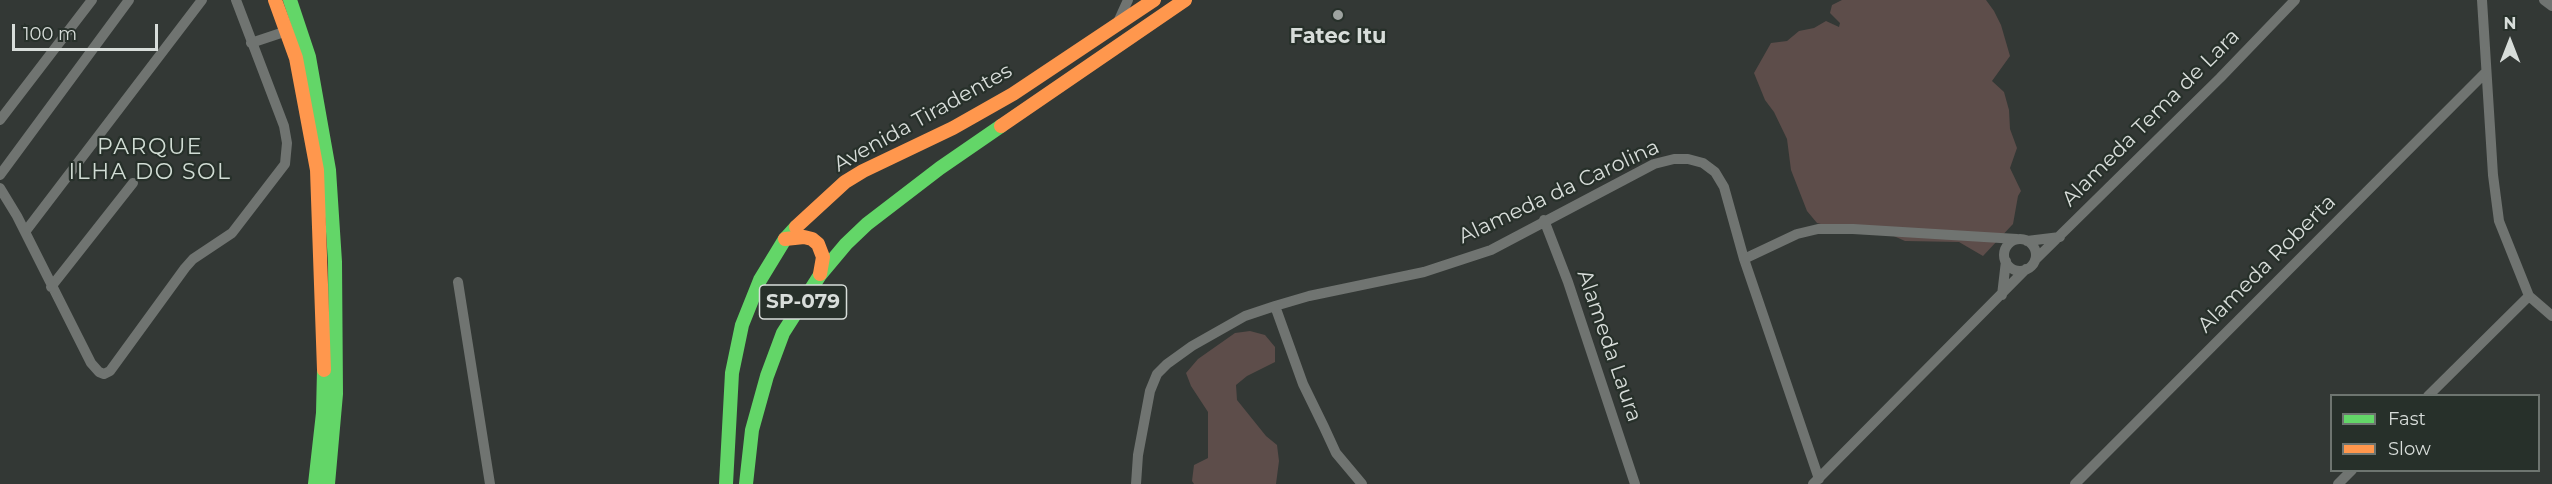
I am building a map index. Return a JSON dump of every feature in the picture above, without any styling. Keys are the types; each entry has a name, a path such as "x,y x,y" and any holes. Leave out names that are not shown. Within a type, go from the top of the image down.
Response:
{"main road":[{"path":"275,0 296,58 317,170 324,337 322,413 315,484"},
{"path":"290,0 309,57 320,111 328,170 335,262 336,394 328,484"},
{"name":"Avenida Tiradentes","path":"726,484 732,373 742,325 760,280 785,239 801,220 845,182 890,157 953,128 1013,94 1154,0"},
{"name":"Avenida Tiradentes","path":"746,484 752,430 767,376 783,333 820,275 867,224 905,193 1185,0"},
{"path":"785,239 804,237 818,244 823,256 820,275"}],"street":[{"path":"0,120 92,0"},
{"path":"0,175 129,0"},
{"path":"25,232 202,0"},
{"path":"0,188 25,232 91,363 99,372 104,374 110,371 185,268 232,233 285,164 287,152 284,126 236,0"},
{"path":"1117,25 1128,0"},
{"name":"Alameda Tema de Lara","path":"1816,482 2295,0"},
{"path":"2482,0 2495,202 2499,221 2529,296 2552,315"},
{"path":"2544,0 2552,6"},
{"path":"251,43 287,31"},
{"name":"Alameda Roberta","path":"2075,484 2486,72"},
{"name":"Alameda da Carolina","path":"1136,484 1150,391 1157,374 1192,346 1245,316 1275,306 1309,296 1424,272 1491,250 1544,220 1654,164 1674,159 1688,159 1703,163 1715,172 1724,187 1744,259 1816,482"},
{"path":"51,287 133,183"},
{"name":"Alameda Laura","path":"1544,220 1568,282 1635,484"},
{"name":"Alameda Tema de Lara","path":"1744,259 1797,234 1818,229 1984,236 2022,240 2060,237"},
{"path":"1984,236 2005,256 2014,269 2026,269"},
{"path":"2002,295 2005,256 2012,242 2022,240 2035,249 2035,260"},
{"path":"458,282 490,484"},
{"path":"2430,394 2529,296"},
{"path":"1275,306 1304,384 1336,453 1362,484"},
{"path":"2338,484 2351,472"}],"shaded area":[{"path":"1842,0 1986,0 1994,11 2001,25 2010,56 1992,81 2004,92 2009,110 2010,129 2017,148 2010,168 2021,191 2013,224 1983,256 1959,242 1905,241 1878,229 1832,227 1817,223 1807,211 1791,170 1787,139 1774,112 1765,100 1754,73 1771,43 1787,41 1799,31 1814,28 1826,21 1839,27 1840,23 1830,13 1832,5"},
{"path":"1250,331 1265,335 1275,347 1275,362 1247,376 1236,385 1237,400 1266,436 1277,445 1279,461 1276,484 1194,484 1192,481 1194,465 1208,458 1208,412 1191,386 1186,373 1198,359 1235,333"}],"traffic: fast":[{"path":"290,0 309,57 329,170 335,262 336,394 328,484"},
{"path":"746,484 752,430 767,376 783,333 820,275 846,244 867,224 940,168 1001,126"},
{"path":"726,484 732,373 742,325 760,280 785,239 796,227"},
{"path":"315,484 323,413 324,370"}],"traffic: slow":[{"path":"275,0 296,58 317,170 324,370"},
{"path":"796,227 845,182 953,128 1013,94 1154,0"},
{"path":"1001,126 1185,0"},
{"path":"785,239 804,237 818,244 823,257 820,274"}],"place":[{"name":"Fatec Itu","path":"1338,15"}],"district":[{"name":"PARQUE ILHA DO SOL","path":"150,160"}]}
